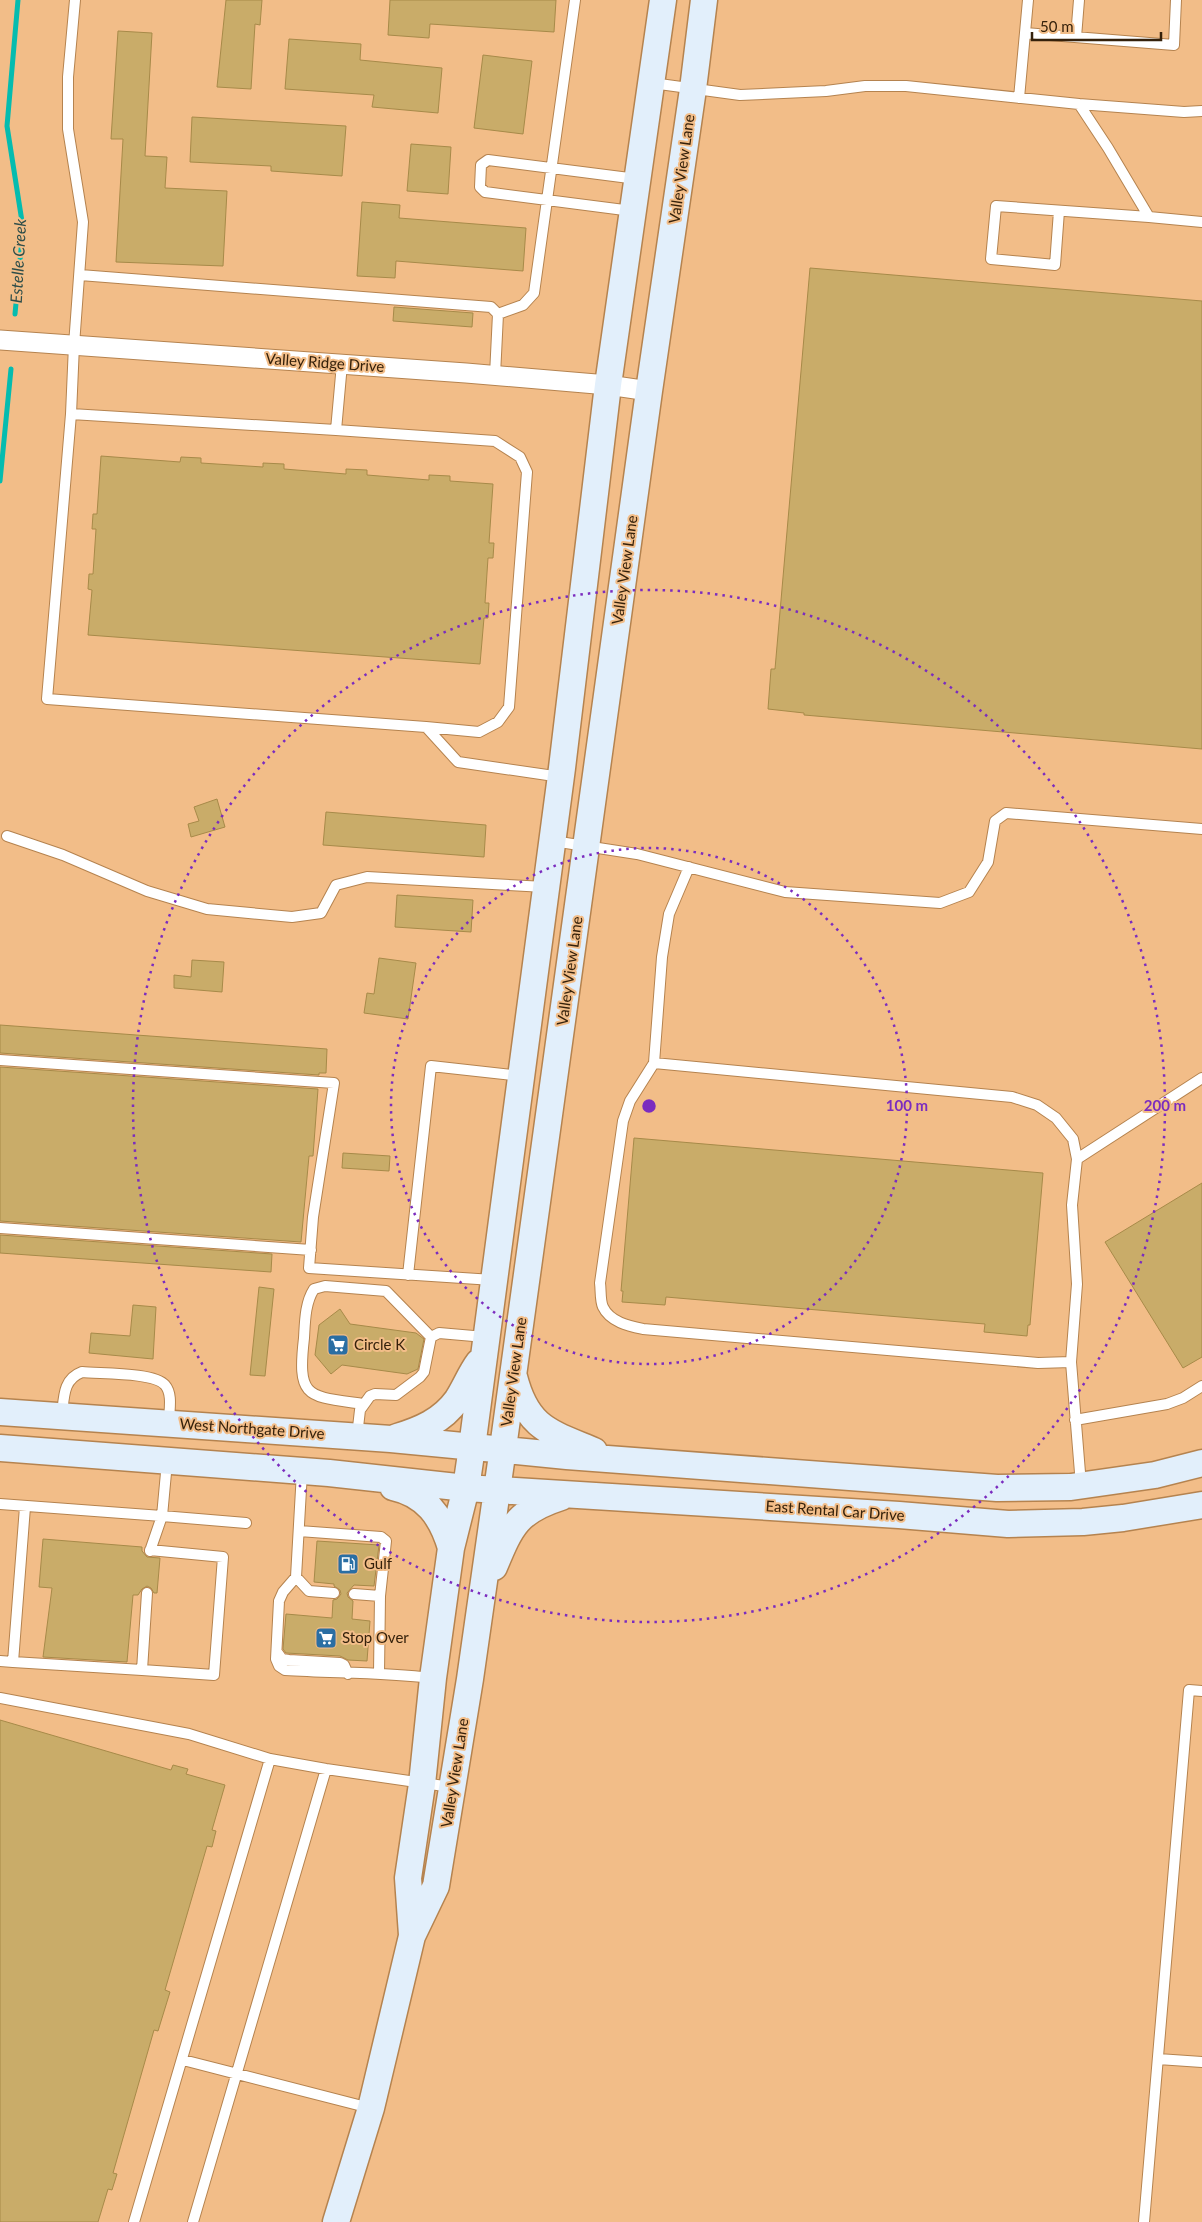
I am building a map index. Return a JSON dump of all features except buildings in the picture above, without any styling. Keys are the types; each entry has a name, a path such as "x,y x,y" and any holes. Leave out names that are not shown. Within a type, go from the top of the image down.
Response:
{"main road":[{"name":"Valley View Lane","path":"412,1936 408,1878 422,1784 433,1678 451,1548 466,1488 472,1447 561,777 608,385 663,0"},
{"name":"Valley View Lane","path":"336,2222 371,2108 412,1936 436,1886 503,1448 704,0"},
{"path":"391,1439 423,1428 440,1417 456,1400 485,1346"},
{"path":"513,1373 525,1408 541,1427 613,1459"},
{"name":"West Northgate Drive","path":"0,1412 357,1436 472,1447 503,1448"},
{"path":"0,1448 329,1473 466,1488"},
{"path":"503,1448 613,1459 997,1488 1081,1485 1155,1475 1202,1463"},
{"path":"329,1473 403,1489 422,1500 435,1512 445,1527 451,1548"},
{"path":"1081,1485 1082,1522"},
{"name":"East Rental Car Drive","path":"466,1488 899,1515 1008,1524 1082,1522 1123,1518 1202,1505"},
{"path":"481,1601 501,1550 516,1522 526,1512 548,1501 568,1495"}],"street":[{"name":"Valley Ridge Drive","path":"0,340 495,375 608,385 649,391"}],"lane":[{"path":"71,414 495,442 520,457 527,472 509,707 498,722 479,732 47,699 71,414 74,345 84,222 68,129 68,77 75,0"},
{"path":"498,314 523,305 534,294 575,0"},
{"path":"1019,98 1028,0"},
{"path":"1076,37 1079,0"},
{"path":"1025,33 1174,45 1176,0"},
{"path":"651,82 740,95 826,91 865,86 906,86 1079,104 1184,112 1202,111"},
{"path":"1079,104 1149,217"},
{"path":"633,211 485,192 480,187 482,166 488,160 637,179"},
{"path":"1059,211 1055,265 991,259 996,206 1202,222"},
{"path":"80,275 491,307 498,314 495,375"},
{"path":"336,430 342,364"},
{"path":"426,727 458,762 561,777"},
{"path":"551,841 637,854 785,892 940,903 969,892 988,862 995,821 1006,813 1202,829"},
{"path":"7,836 63,855 147,891 207,909 292,917 321,913 336,885 367,877 545,887"},
{"path":"689,867 669,914 662,957 654,1063 630,1101 623,1121 600,1283 603,1307 614,1320 643,1329 1038,1363 1072,1362"},
{"path":"0,1060 334,1083 313,1217 309,1268 494,1280"},
{"path":"654,1063 1012,1097 1038,1105 1056,1118 1073,1138 1076,1158 1072,1205 1077,1284 1072,1362 1081,1485"},
{"path":"408,1275 431,1066 521,1076"},
{"path":"1076,1158 1202,1078"},
{"path":"0,1228 311,1250"},
{"path":"363,1404 322,1398 311,1392 302,1380 300,1367 308,1300 314,1289 326,1286 386,1291 431,1337"},
{"path":"357,1436 358,1417 363,1404 370,1396 375,1394 396,1395 424,1372 428,1343 431,1337 439,1333 485,1346"},
{"path":"62,1416 66,1385 73,1376 82,1372 152,1378 165,1384 170,1394 169,1424"},
{"path":"1075,1420 1167,1404 1183,1398 1202,1386"},
{"path":"0,1661 214,1675 223,1557 150,1551 162,1516 167,1461"},
{"path":"302,1471 296,1577 282,1592 279,1601 277,1652 279,1666 285,1670 348,1674 379,1673 433,1678"},
{"path":"0,1504 246,1523"},
{"path":"12,1662 25,1506"},
{"path":"299,1531 331,1537 364,1539 380,1537 386,1541 380,1596 379,1673"},
{"path":"296,1577 308,1591 329,1590"},
{"path":"358,1591 380,1596"},
{"path":"142,1670 147,1593"},
{"path":"1144,2222 1189,1690 1202,1691"},
{"path":"0,1698 189,1734 270,1759 326,1770 452,1787"},
{"path":"134,2222 270,1759"},
{"path":"193,2222 326,1770"},
{"path":"1158,2059 1202,2062"},
{"path":"182,2060 371,2108"}],"waterway":[{"name":"Estelle Creek","path":"15,314 23,228 7,126 18,0"},
{"path":"0,481 11,369"}],"place":[{"name":"Circle K","path":"338,1345"},
{"name":"Gulf","path":"348,1564"},
{"name":"Stop Over","path":"326,1638"}]}
